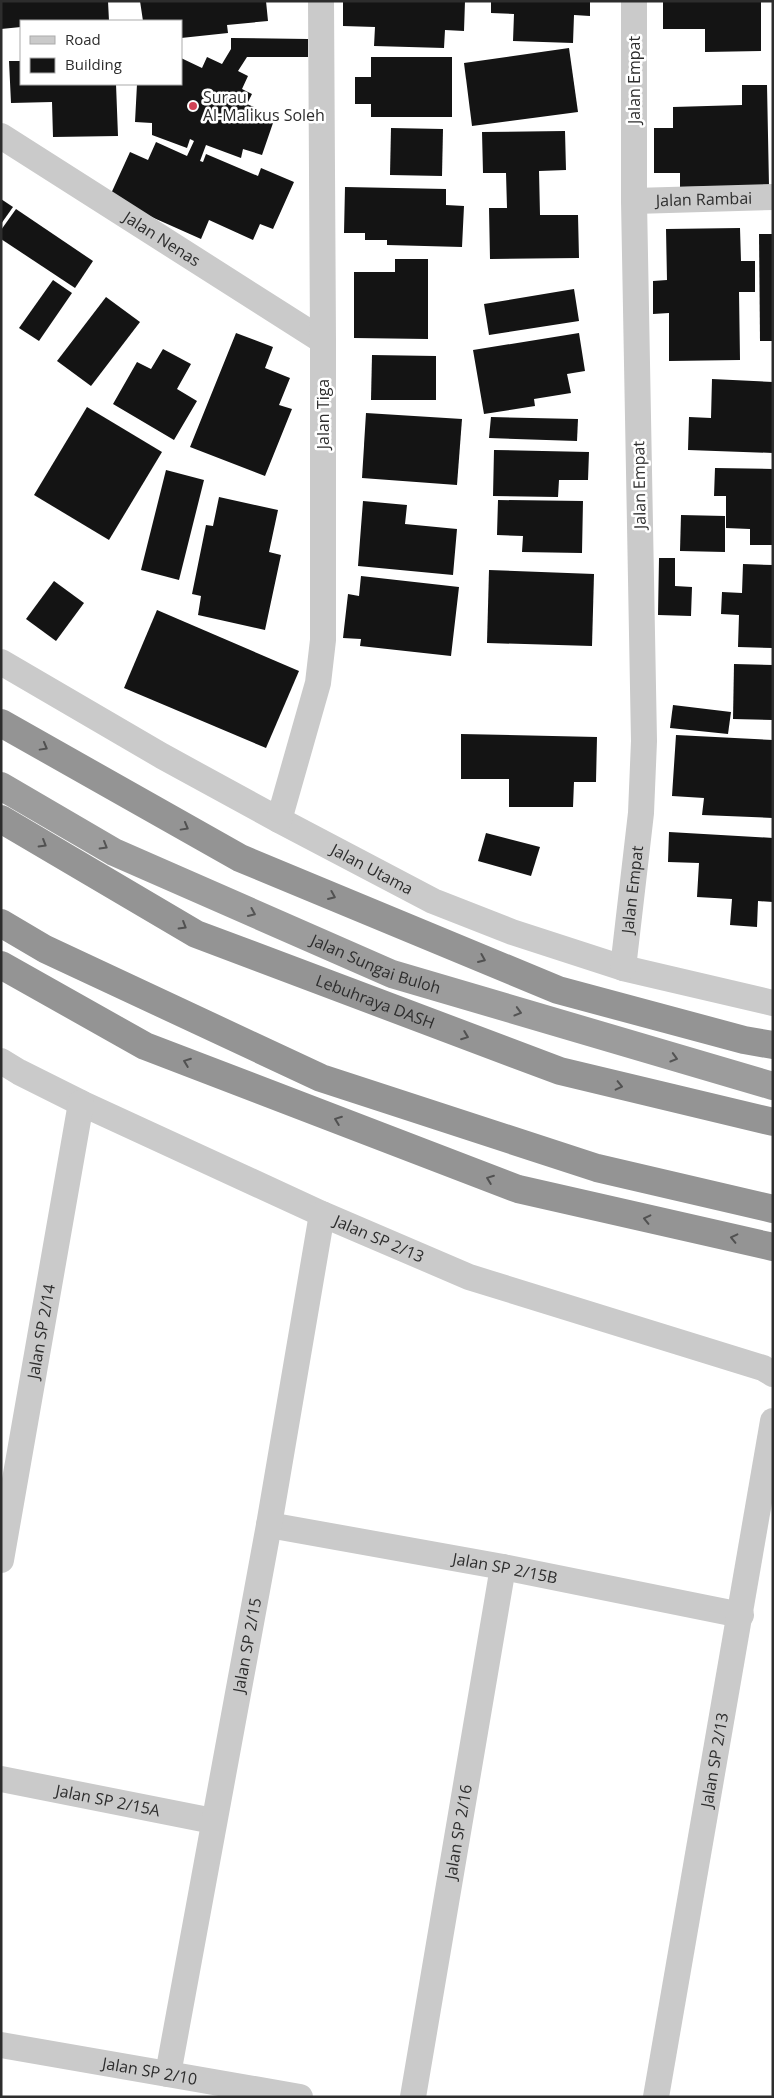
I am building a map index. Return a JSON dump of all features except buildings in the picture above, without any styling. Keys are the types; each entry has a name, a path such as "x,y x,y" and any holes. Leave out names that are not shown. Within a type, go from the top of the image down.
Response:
{"highway":[{"path":"1,723 240,858 558,990 744,1040 773,1045"},
{"name":"Jalan Sungai Buloh","path":"1,786 114,852 392,974 773,1086"},
{"name":"Lebuhraya DASH","path":"1,819 196,934 560,1072 773,1122"},
{"path":"1,922 45,949 321,1078 596,1168 773,1210"},
{"path":"1,965 145,1046 518,1190 773,1247"}],"street":[{"name":"Jalan Tiga","path":"279,820 318,683 323,640 321,1"},
{"name":"Jalan Empat","path":"623,968 641,814 644,741 634,202 634,1"},
{"name":"Jalan Nenas","path":"1,136 323,341"},
{"name":"Jalan Rambai","path":"634,202 773,197"},
{"name":"Jalan Utama","path":"1,662 162,756 433,901 512,932 623,968 773,1003"},
{"name":"Jalan SP 2/13","path":"1,1061 81,1103 322,1214 469,1277 763,1368 773,1374"},
{"name":"Jalan SP 2/14","path":"1,1560 81,1103"},
{"name":"Jalan SP 2/15","path":"168,2074 213,1821 269,1525 322,1214"},
{"name":"Jalan SP 2/13","path":"656,2097 773,1421"},
{"name":"Jalan SP 2/15B","path":"269,1525 503,1567 740,1615"},
{"name":"Jalan SP 2/16","path":"413,2097 503,1567"},
{"name":"Jalan SP 2/15A","path":"1,1779 213,1821"},
{"name":"Jalan SP 2/10","path":"1,2045 300,2097"}],"place":[{"name":"Surau Al-Malikus Soleh","path":"193,106"}]}
